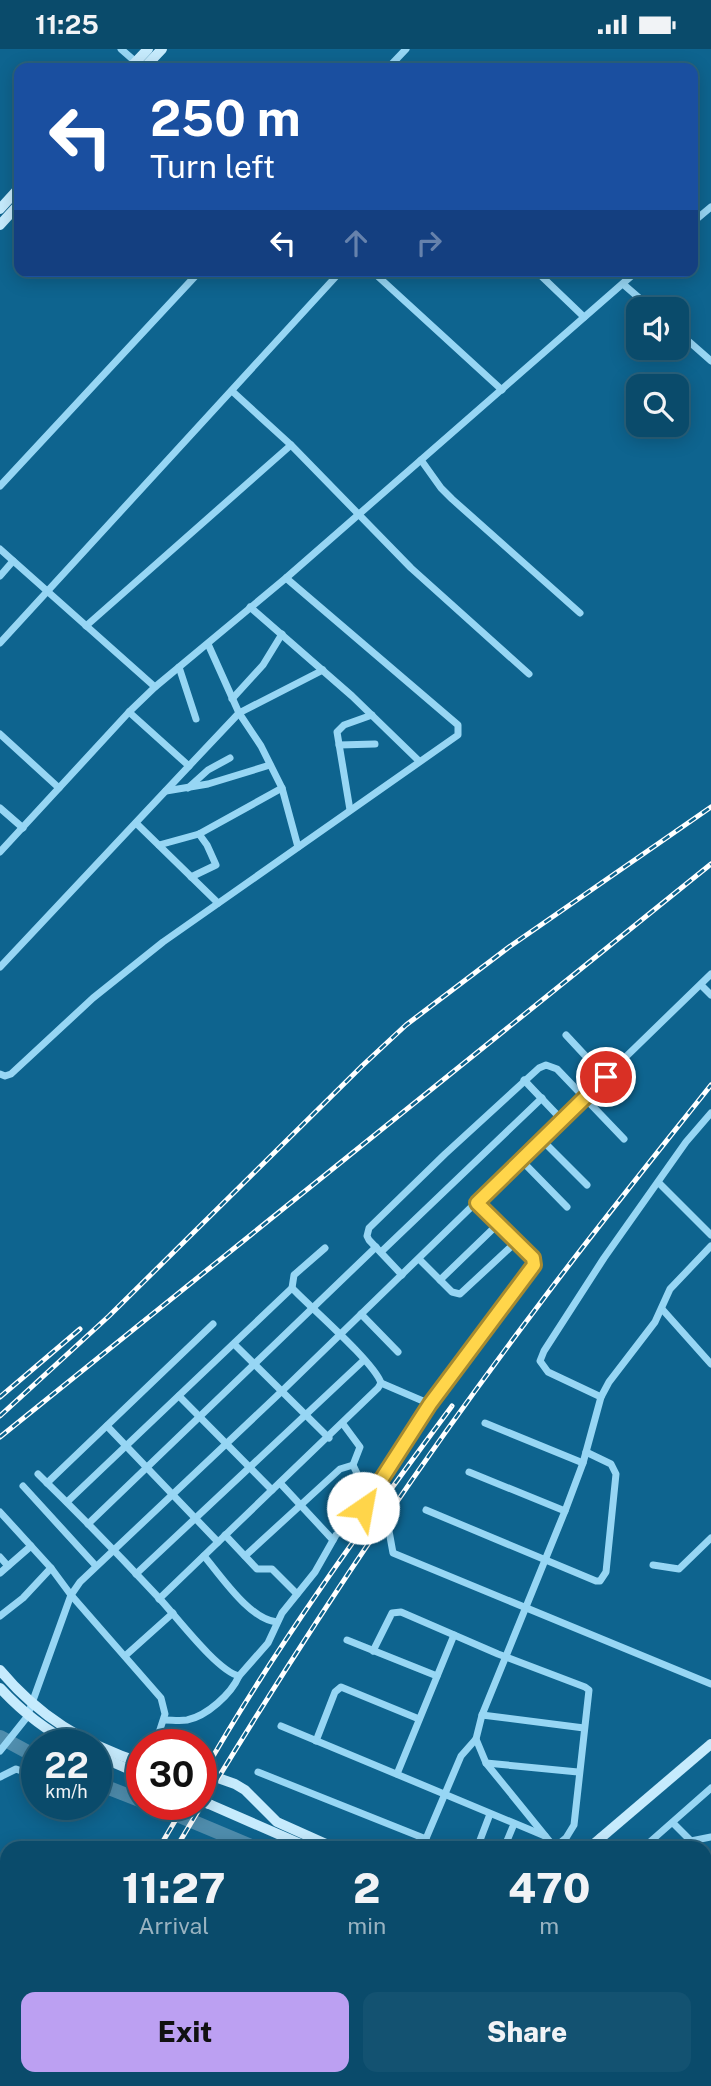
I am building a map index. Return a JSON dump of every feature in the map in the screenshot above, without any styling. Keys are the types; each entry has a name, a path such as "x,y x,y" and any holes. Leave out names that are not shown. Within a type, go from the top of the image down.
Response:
{"street":[{"path":"121,49 134,63"},
{"path":"143,63 162,49"},
{"path":"393,63 406,49"},
{"path":"0,209 14,194"},
{"path":"0,225 14,210"},
{"path":"0,486 194,277"},
{"path":"0,643 336,277"},
{"path":"379,277 502,390"},
{"path":"542,277 584,317"},
{"path":"0,852 155,687 286,578 631,277"},
{"path":"623,284 638,297"},
{"path":"689,342 711,361"},
{"path":"232,391 360,513 411,568 529,674"},
{"path":"86,626 291,445"},
{"path":"421,460 440,488 580,613"},
{"path":"0,549 155,687"},
{"path":"0,576 13,561"},
{"path":"0,1074 11,1074 56,1030 132,965 458,735 458,725 286,578"},
{"path":"250,607 323,670 419,761"},
{"path":"232,699 263,666 282,635"},
{"path":"208,643 239,713 282,788 298,847"},
{"path":"180,667 196,719"},
{"path":"0,967 239,713 323,670"},
{"path":"129,712 188,766"},
{"path":"350,810 337,732 339,728 372,715"},
{"path":"0,734 59,787"},
{"path":"339,745 375,744"},
{"path":"188,789 208,770 230,758"},
{"path":"165,792 188,789 270,765"},
{"path":"159,845 199,834 282,788"},
{"path":"0,808 23,828"},
{"path":"135,823 218,903"},
{"path":"191,877 216,865 199,834"},
{"path":"0,1751 27,1717 71,1595 96,1566 282,1391 711,974"},
{"path":"701,985 711,995"},
{"path":"566,1035 606,1077"},
{"path":"402,1275 368,1236 369,1227 539,1067 552,1065 624,1139"},
{"path":"524,1080 562,1120"},
{"path":"88,1524 254,1364 542,1098"},
{"path":"601,1397 548,1372 540,1361 599,1266 686,1142 711,1113"},
{"path":"542,1140 587,1185"},
{"path":"521,1160 567,1207"},
{"path":"659,1183 711,1235"},
{"path":"164,1720 185,1721 201,1714 223,1698 268,1643 277,1622 315,1572 333,1540 365,1510 430,1404 534,1265 533,1258 477,1203"},
{"path":"440,1280 498,1224"},
{"path":"419,1259 452,1292 460,1294 516,1242"},
{"path":"67,1502 292,1288 294,1275 325,1248"},
{"path":"258,1772 426,1839 460,1756 475,1739 482,1715 583,1463 601,1397 663,1309 664,1299 670,1289 710,1248"},
{"path":"292,1288 379,1376 381,1383"},
{"path":"663,1309 711,1364"},
{"path":"361,1314 398,1352"},
{"path":"47,1483 213,1324"},
{"path":"234,1344 329,1438"},
{"path":"136,1574 364,1360"},
{"path":"381,1383 430,1404"},
{"path":"159,1598 329,1438 381,1383"},
{"path":"179,1397 272,1490"},
{"path":"485,1423 583,1463"},
{"path":"343,1424 360,1447 353,1465 362,1486 365,1510"},
{"path":"107,1426 218,1542"},
{"path":"426,1510 596,1581 600,1580 606,1573 616,1473 611,1464 586,1452"},
{"path":"245,1556 340,1469 353,1465"},
{"path":"469,1472 565,1511"},
{"path":"38,1474 212,1656 239,1677"},
{"path":"280,1483 333,1540"},
{"path":"23,1486 96,1566"},
{"path":"0,1512 161,1698 164,1720 161,1729"},
{"path":"386,1528 393,1553 711,1684"},
{"path":"225,1535 260,1570 272,1569 297,1594"},
{"path":"653,1565 679,1569 711,1538"},
{"path":"0,1573 31,1546"},
{"path":"204,1556 253,1612 266,1620 277,1622"},
{"path":"0,1557 8,1566"},
{"path":"0,1616 23,1598 51,1568"},
{"path":"373,1651 388,1618 396,1612 585,1686 590,1695 578,1772 574,1825 564,1841"},
{"path":"125,1656 173,1613"},
{"path":"397,1775 454,1635"},
{"path":"347,1640 437,1676"},
{"path":"0,1670 32,1706 53,1721 126,1756"},
{"path":"316,1741 335,1692 341,1687 419,1719"},
{"path":"0,1688 45,1729"},
{"path":"482,1715 584,1728"},
{"path":"281,1726 545,1836"},
{"path":"475,1739 486,1763 549,1841"},
{"path":"596,1841 711,1744"},
{"path":"486,1763 578,1772"},
{"path":"0,1777 16,1769 21,1771"},
{"path":"217,1778 245,1790 277,1822 319,1841"},
{"path":"651,1841 711,1788"},
{"path":"217,1808 294,1841"},
{"path":"480,1841 490,1814"},
{"path":"673,1822 691,1841 711,1837"},
{"path":"507,1841 514,1824"},
{"path":"600,1837 604,1841"}],"waterway":[{"path":"0,1737 21,1748"},
{"path":"112,1789 126,1795"},
{"path":"189,1820 239,1841"}],"railway":[{"path":"0,1416 109,1316 406,1025 509,947 711,807"},
{"path":"0,1437 711,864"},
{"path":"180,1841 305,1640 442,1437 559,1278 711,1085"},
{"path":"0,1397 80,1329"},
{"path":"217,1750 259,1681 353,1541 452,1406"},
{"path":"163,1841 176,1820"}],"route":[{"path":"363,1508 430,1404 534,1265 533,1258 477,1203 606,1077"}]}
